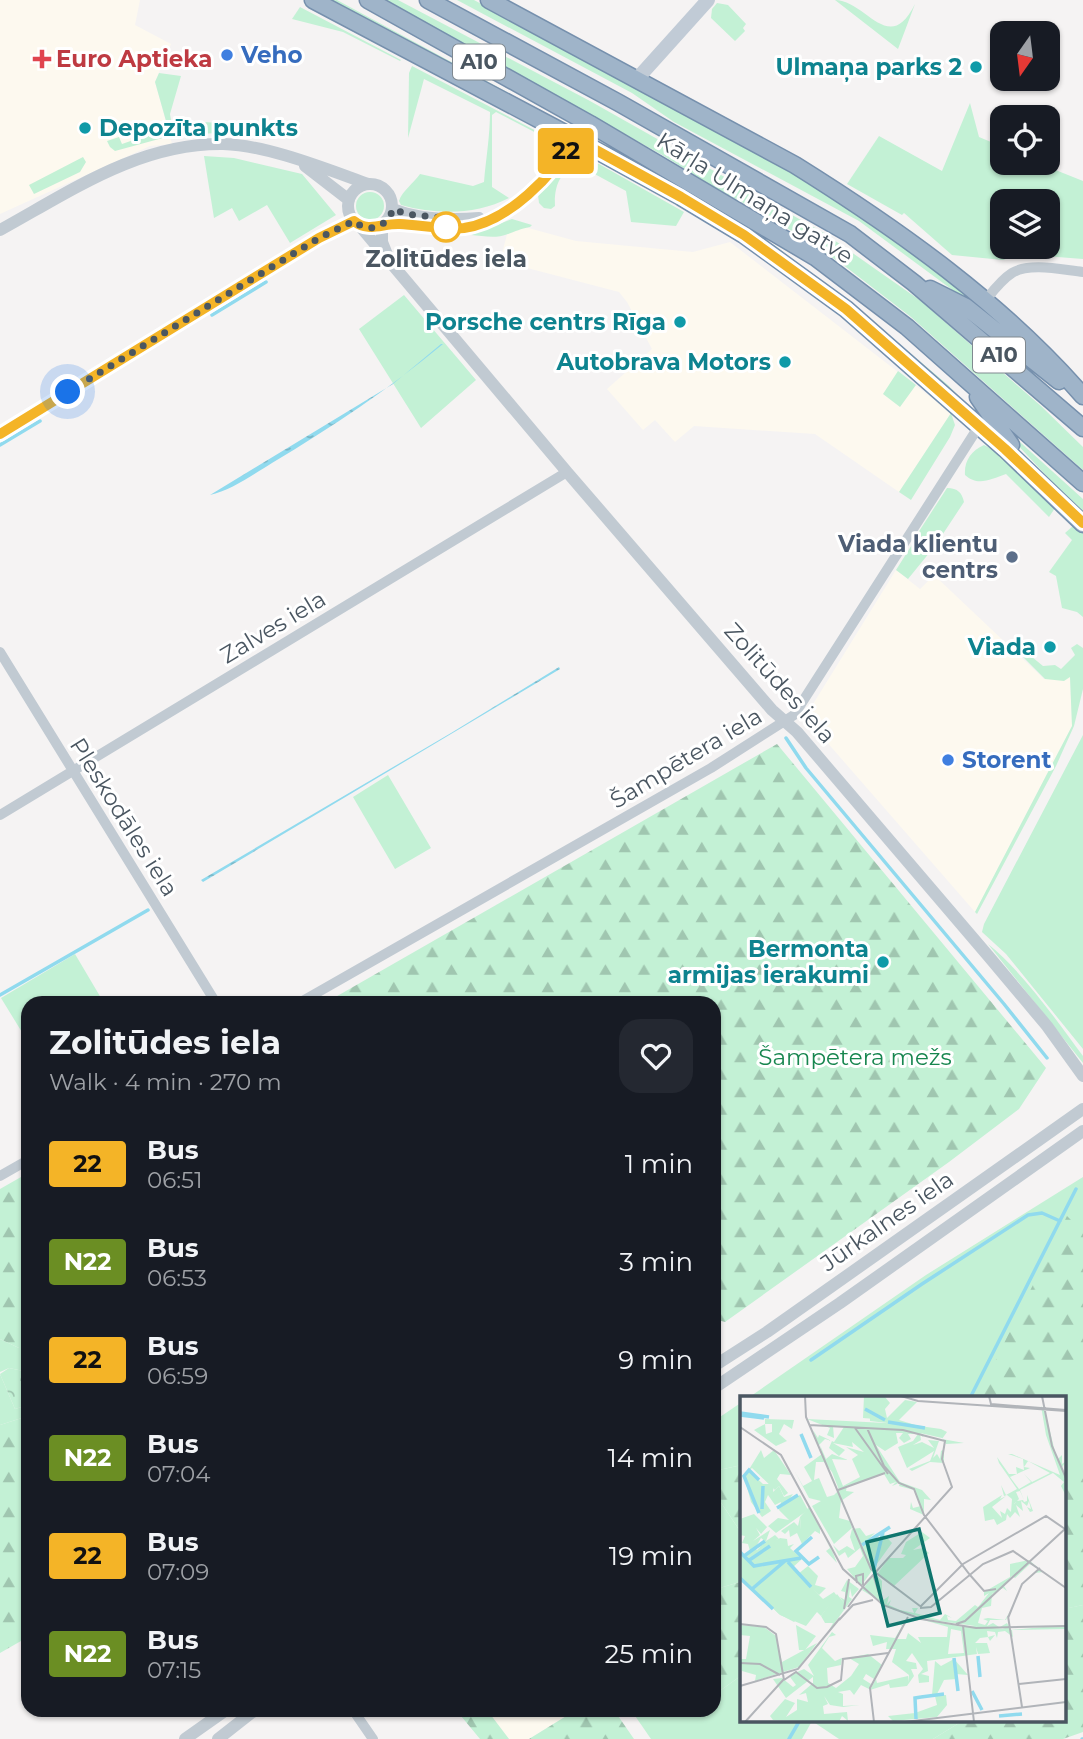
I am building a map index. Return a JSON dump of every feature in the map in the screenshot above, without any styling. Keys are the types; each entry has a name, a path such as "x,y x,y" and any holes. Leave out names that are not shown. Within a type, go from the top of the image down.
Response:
{"highway":[{"path":"313,0 574,138 744,235 846,309 1040,481 1083,524"},
{"name":"Kārļa Ulmaņa gatve","path":"368,0 614,138 803,249 907,327 1083,483"},
{"name":"Kārļa Ulmaņa gatve","path":"428,0 850,234 914,283 1083,428"},
{"path":"489,0 795,165 840,193 938,262 985,301 1049,357 1083,399"},
{"path":"914,283 940,292 966,307 1083,399"},
{"path":"965,378 998,428 1040,481"}],"main road":[{"path":"637,79 708,0"}],"street":[{"path":"0,434 319,238 356,223 371,228 383,224 462,228 480,225 528,195 574,138"},
{"path":"0,230 104,173 152,153 197,146 225,144 297,159 368,184"},
{"path":"297,159 349,200"},
{"path":"356,223 348,208 352,192 359,186 376,184 390,195 393,209 383,224"},
{"path":"393,209 406,214 452,218 493,217"},
{"name":"Zolitūdes iela","path":"356,223 772,710 786,722 970,934 1047,1026 1083,1076"},
{"name":"Zolitūdes iela","path":"383,224 382,242 388,258"},
{"path":"985,301 1000,282 1013,272 1023,269 1083,272"},
{"name":"Šampētera iela","path":"311,996 711,768 786,722 799,709 979,426"},
{"name":"Zalves iela","path":"0,815 567,472"},
{"name":"Pleskodāles iela","path":"0,652 212,996"},
{"name":"Jūrkalnes iela","path":"721,1362 767,1332 1078,1112"},
{"name":"Jūrkalnes iela","path":"721,1383 1082,1132"},
{"path":"0,1176 21,1164"},
{"path":"185,1739 216,1717"},
{"path":"218,1739 246,1717"},
{"path":"358,1717 373,1739"}],"shaded area":[{"path":"0,0 140,0 135,25 171,44 155,82 172,144 150,146 0,214"},
{"path":"510,223 576,241 693,252 730,242 951,413 899,492 815,434 694,426 675,442 655,420 643,430 607,389 652,349 627,302 619,292 500,261"},
{"name":"Storent","path":"896,570 920,589 934,575 1044,679 1070,677 1072,726 975,912 805,717"},
{"path":"492,1717 565,1717 529,1739 509,1739"}],"green space":[{"path":"324,0 337,0 514,96 774,245 846,299 948,385 999,438 807,273"},
{"path":"386,0 398,0 590,101 824,233 921,301 1041,406 1083,447 1083,470 911,317 842,264 778,222 664,156"},
{"path":"457,0 474,0 826,191 909,248 1046,359 859,221 674,122 632,93"},
{"path":"835,0 846,2 886,26 896,26 905,19 915,4 898,49"},
{"path":"717,3 728,5 746,24 743,28 745,31 735,41 711,18 712,9"},
{"path":"300,7 401,60 343,32 292,19"},
{"path":"412,66 542,134 544,137 496,112 492,115 492,187 509,198 483,208 456,212 428,211 401,205 399,201 405,190 420,174 473,186 484,182 489,130 490,112 424,79 408,138 409,73"},
{"path":"159,73 181,76 170,114 171,120 220,123 222,129 216,133 170,136 115,151 107,141 119,137 122,144 168,128 155,82"},
{"path":"970,103 979,137 990,142 990,175 1060,175 1060,172 1083,181 1083,259 1060,257 1060,189 990,189 990,259 952,255 904,213 902,215 847,184 879,136 942,171"},
{"path":"204,156 234,158 302,174 336,215 290,243 267,205 239,221 232,208 214,218"},
{"path":"83,157 86,162 80,172 34,194 29,185"},
{"path":"582,159 599,164 684,212 676,226 631,222 626,191 578,165 566,172 559,181 555,206 551,209 544,208 539,203 538,195 560,169 563,171 573,162"},
{"path":"370,192 380,196 384,206 380,216 370,220 360,216 356,206 360,196"},
{"path":"512,219 532,225 499,236 471,235"},
{"path":"404,295 476,380 421,428 359,329"},
{"path":"898,371 916,385 900,407 883,394"},
{"path":"951,413 955,425 950,437 911,500 899,492"},
{"path":"1012,435 1083,499 1083,515 1011,438"},
{"path":"984,445 995,451 1055,508 1049,517 1006,474 980,481 965,475 969,457"},
{"path":"947,488 959,492 964,502 933,549 916,536"},
{"path":"1073,526 1083,533 1083,617 1077,612 1062,608 1056,576 1049,572 1072,540 1065,533"},
{"path":"915,540 930,552 908,579 896,570"},
{"path":"1077,644 1083,648 1083,689 1074,726 1056,766 977,914 975,912 1072,726 1070,677 1064,681 1045,679 1022,656 1032,657 1043,666 1055,665 1061,669 1075,655 1071,648"},
{"path":"1083,735 1083,1049 1006,954 982,932"},
{"name":"Šampētera mežs","path":"777,744 1046,1068 1019,1109 725,1322 721,1321 721,996 337,996"},
{"path":"388,775 431,848 395,869 353,797"},
{"path":"988,944 1014,968 1038,997 1083,1056 1083,1063"},
{"path":"75,954 100,996 21,996 21,1031 1,998"},
{"path":"21,1177 21,1348 0,1339 0,1189"},
{"path":"1083,1177 1083,1605 1069,1608 1066,1612 1066,1396 751,1396 926,1275"},
{"path":"1067,1216 1083,1232 1083,1368 1061,1369 1049,1396 978,1396"},
{"path":"0,1339 21,1348 21,1371 9,1368 0,1372"},
{"path":"9,1368 21,1371 21,1407 15,1409 0,1374"},
{"path":"0,1374 15,1409 21,1407 21,1418 0,1425"},
{"path":"740,1403 740,1465 721,1470 721,1416"},
{"path":"21,1418 21,1641 0,1653 0,1425"},
{"path":"740,1465 740,1531 721,1502 721,1470"},
{"path":"1083,1478 1083,1590 1066,1591 1066,1480"},
{"path":"721,1502 740,1531 740,1582 721,1588"},
{"path":"740,1582 740,1676 721,1690 721,1588"},
{"path":"1083,1605 1083,1732 1063,1739 933,1739 961,1722 1066,1722 1068,1608"},
{"path":"740,1676 740,1722 811,1722 802,1739 651,1739 636,1717 721,1717 721,1690"},
{"path":"462,1717 492,1717 509,1739 480,1739"},
{"path":"565,1717 619,1717 634,1739 529,1739"},
{"path":"814,1722 961,1722 933,1739 839,1739"}],"water":[{"path":"441,344 443,344 423,361 403,376"},
{"path":"386,388 250,477 210,495"},
{"path":"559,667 560,669 203,882 201,880 451,733"}],"waterway":[{"path":"212,315 266,282"},
{"path":"0,445 40,421"},
{"path":"786,738 806,768 1047,1058"},
{"path":"0,995 148,910"},
{"path":"971,1396 1076,1189"},
{"path":"811,1360 1028,1215 1042,1213 1060,1221"},
{"path":"789,1739 799,1722"}],"bus line":[{"name":"22","path":"0,434 319,238 354,221 371,228 384,223 462,228 480,225 528,195 574,138 744,235 846,309 1005,449 1083,523"}],"place":[{"name":"Veho","path":"227,55"},
{"name":"Euro Aptieka","path":"42,59"},
{"name":"Ulmaņa parks 2","path":"976,67"},
{"name":"Depozīta punkts","path":"85,128"},
{"name":"Zolitūdes iela","path":"446,227"},
{"name":"Porsche centrs Rīga","path":"680,322"},
{"name":"Autobrava Motors","path":"785,362"},
{"name":"Viada klientu centrs","path":"1012,557"},
{"name":"Viada","path":"1050,647"},
{"name":"Storent","path":"948,760"},
{"name":"Bermonta armijas ierakumi","path":"883,962"}],"route":[{"path":"68,392 319,238 354,221 371,228 382,225 393,209 406,214 444,218 446,227"}]}
